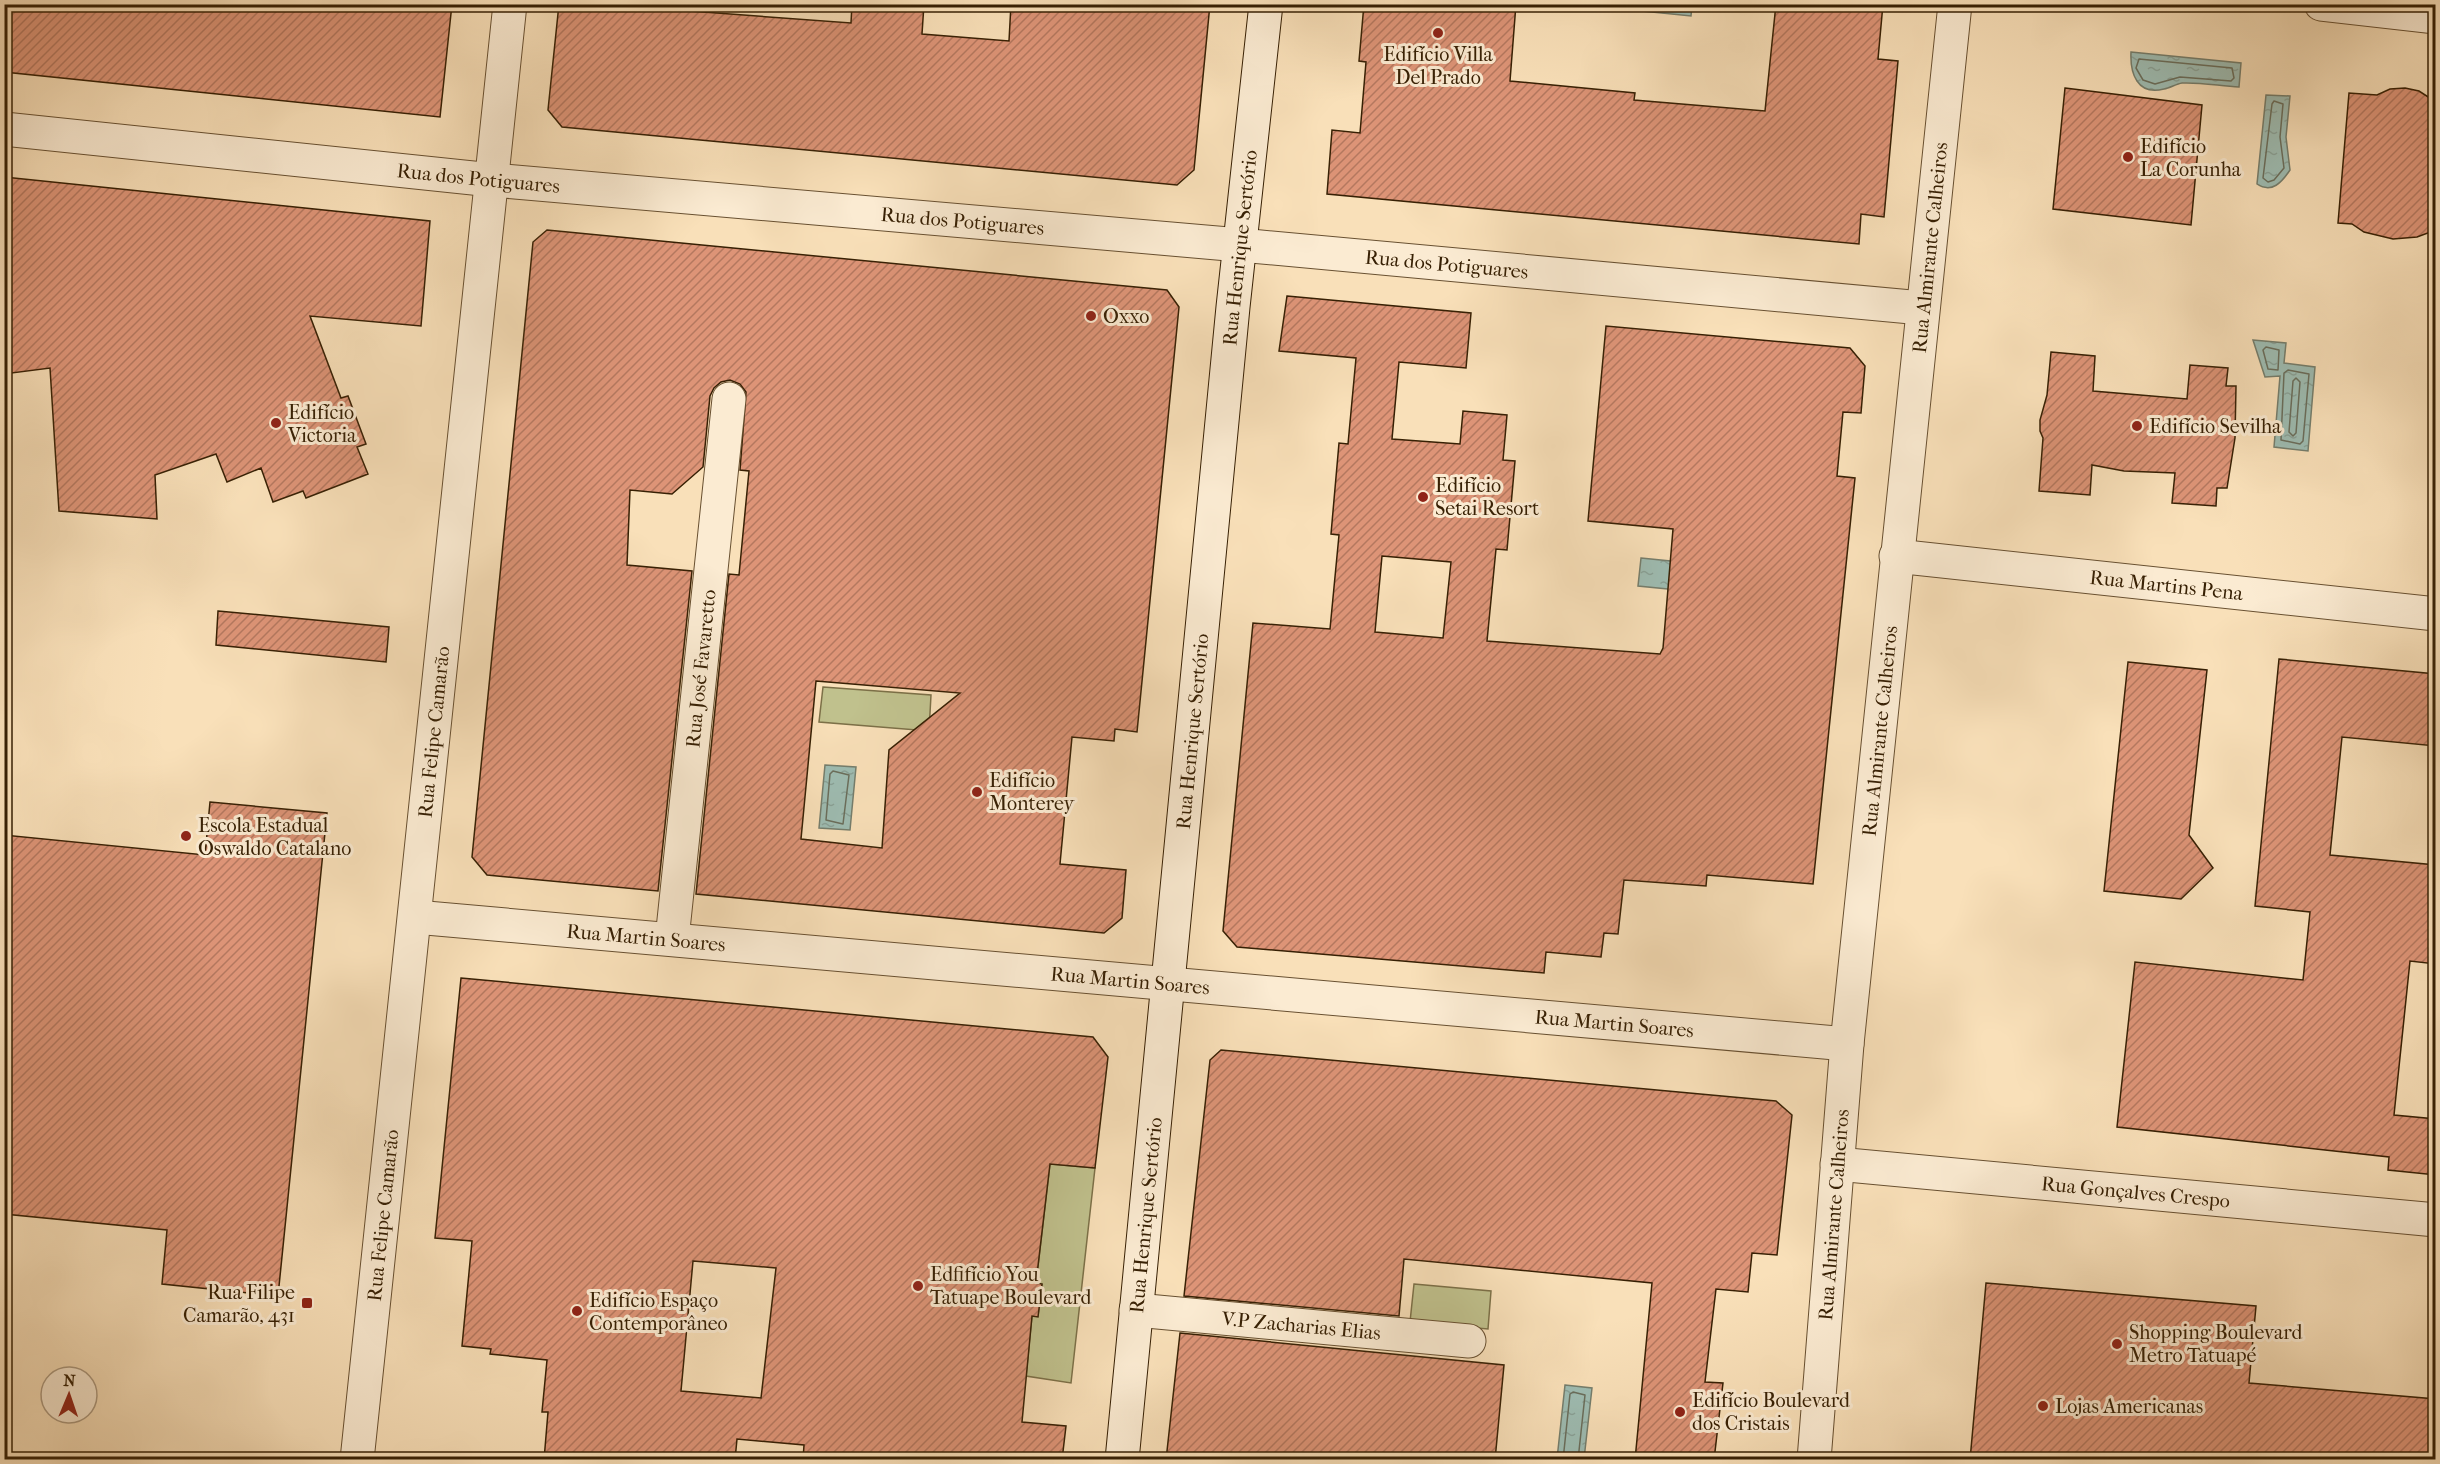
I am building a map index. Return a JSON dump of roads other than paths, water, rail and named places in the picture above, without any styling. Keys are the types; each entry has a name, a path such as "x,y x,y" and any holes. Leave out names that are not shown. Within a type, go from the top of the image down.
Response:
{"street":[{"name":"Rua Felipe Camarão","path":"357,1460 510,4"},
{"name":"Rua Henrique Sertório","path":"1122,1460 1166,983 1266,4"},
{"name":"Rua Almirante Calheiros","path":"1814,1460 1847,1044 1955,4"},
{"path":"2321,4 2436,17"},
{"name":"Rua dos Potiguares","path":"4,129 492,180 1240,245 1922,308"},
{"name":"Rua José Favaretto","path":"672,939 729,399"},
{"name":"Rua Martins Pena","path":"1896,556 2436,614"},
{"name":"Rua Martin Soares","path":"415,917 1847,1044"},
{"name":"Rua Gonçalves Crespo","path":"1837,1164 2436,1220"},
{"name":"V.P Zacharias Elias","path":"1136,1310 1468,1341"}],"water":[{"path":"1582,5 1692,5 1691,16"},
{"path":"2131,52 2241,63 2239,87 2182,83 2164,89 2147,89 2141,86 2134,75"},
{"path":"2266,95 2290,96 2286,137 2290,170 2284,179 2267,188 2257,184"},
{"path":"2253,340 2286,343 2284,363 2315,367 2308,451 2274,447 2280,376 2265,377"},
{"path":"1641,558 1710,565 1708,593 1638,586"},
{"path":"825,765 856,767 850,830 819,828"},
{"path":"1565,1385 1592,1388 1584,1459 1557,1459"}],"place":[{"name":"Edifício Villa Del Prado","path":"1438,33"},
{"name":"Edifício La Corunha","path":"2128,157"},
{"name":"Oxxo","path":"1091,316"},
{"name":"Edifício Victoria","path":"276,423"},
{"name":"Edifício Sevilha","path":"2137,426"},
{"name":"Edifício Setai Resort","path":"1423,497"},
{"name":"Edifício Monterey","path":"977,792"},
{"name":"Escola Estadual Oswaldo Catalano","path":"186,836"},
{"name":"Edfifício You Tatuape Boulevard","path":"918,1286"},
{"name":"Rua Filipe Camarão, 431","path":"307,1303"},
{"name":"Edifício Espaço Contemporâneo","path":"577,1311"},
{"name":"Shopping Boulevard Metro Tatuapé","path":"2117,1344"},
{"name":"Lojas Americanas","path":"2043,1406"},
{"name":"Edifício Boulevard dos Cristais","path":"1680,1412"}]}
